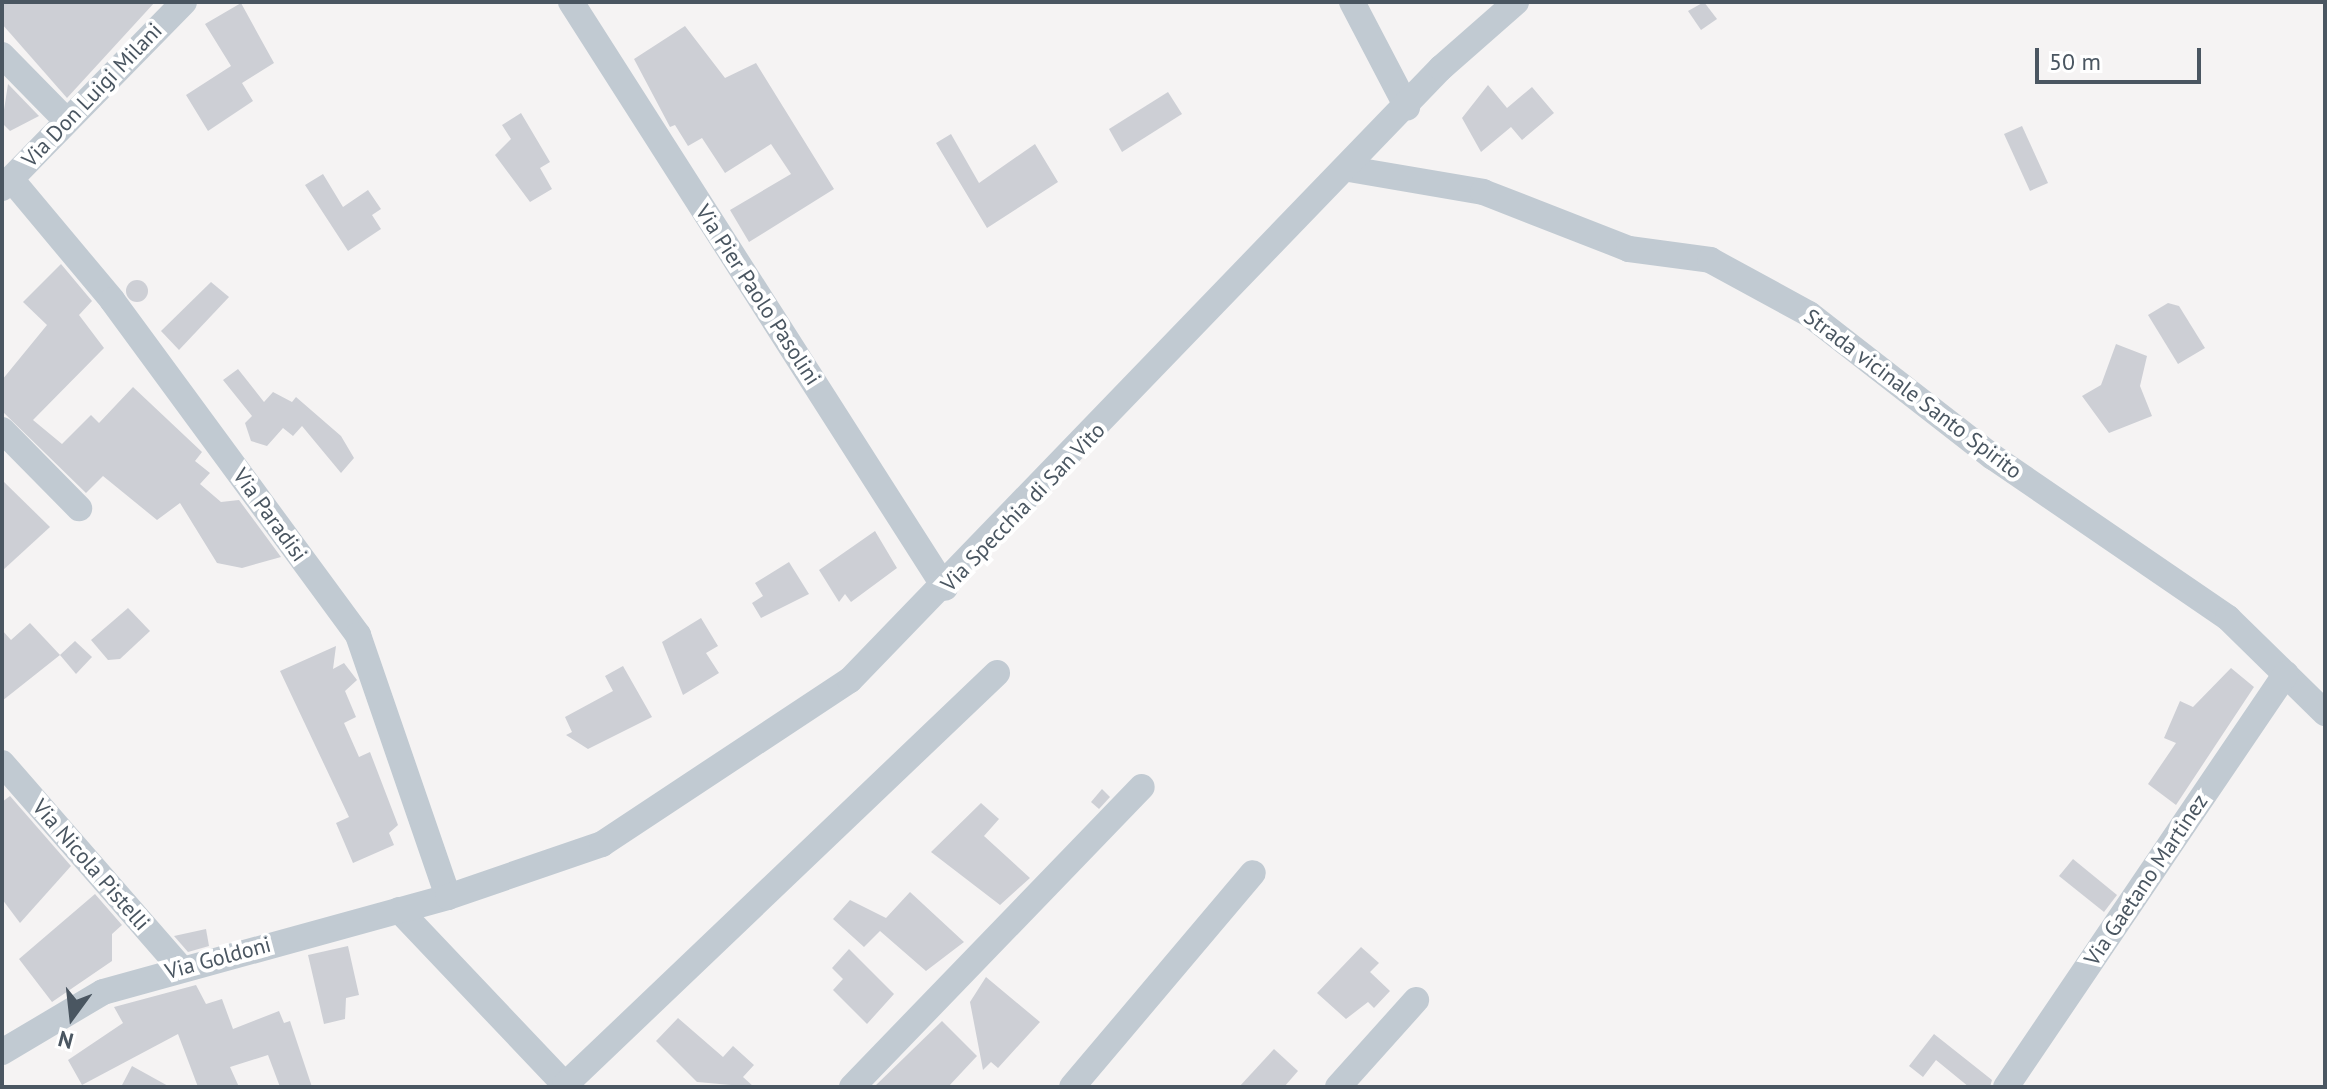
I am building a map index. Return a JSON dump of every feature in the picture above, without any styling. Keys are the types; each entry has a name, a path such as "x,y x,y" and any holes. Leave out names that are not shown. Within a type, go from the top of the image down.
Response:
{"street":[{"name":"Via Don Luigi Milani","path":"6,184 64,118 184,2"},
{"name":"Via Pier Paolo Pasolini","path":"571,2 945,588"},
{"path":"1352,2 1407,107"},
{"name":"Via Specchia di San Vito","path":"448,897 602,844 850,680 945,588 1407,107 1516,2"},
{"path":"2,55 64,118"},
{"name":"Strada vicinale Santo Spirito","path":"1349,169 1483,192 1629,249 1710,260 1809,314 1993,457 2228,618 2325,713"},
{"name":"Via Paradisi","path":"6,184 112,300 358,635 448,897"},
{"path":"2,430 79,508"},
{"path":"399,910 566,1086 997,673"},
{"name":"Via Gaetano Martinez","path":"2006,1087 2286,674"},
{"name":"Via Nicola Pistelli","path":"2,763 179,966"},
{"path":"852,1087 1142,787"},
{"path":"1072,1087 1253,873"},
{"name":"Via Goldoni","path":"2,1052 103,992 179,966 448,897"},
{"path":"1338,1087 1416,1000"}],"building":[{"path":"2,2 155,2 67,98 2,24"},
{"path":"1704,2 1717,19 1701,30 1688,11"},
{"path":"241,3 274,63 242,83 253,101 208,131 186,95 231,66 205,24"},
{"path":"685,26 725,78 756,63 834,189 749,242 730,210 791,174 771,144 725,173 702,138 688,146 675,125 670,127 634,59"},
{"path":"8,84 39,116 10,131 2,123"},
{"path":"1488,85 1507,108 1532,87 1554,113 1522,140 1511,127 1481,152 1462,118"},
{"path":"1168,92 1182,114 1122,152 1109,129"},
{"path":"521,113 550,162 540,168 552,189 530,202 495,155 511,139 502,125"},
{"path":"2022,126 2048,183 2030,191 2004,134"},
{"path":"951,134 979,183 1035,144 1058,182 987,228 936,143"},
{"path":"323,174 343,207 368,190 381,209 372,215 381,229 348,251 305,185"},
{"path":"61,264 92,301 79,315 104,348 33,420 62,444 91,415 99,423 133,387 202,452 195,461 210,473 200,484 221,502 239,500 281,557 242,568 217,563 180,503 157,520 103,476 86,493 2,411 2,380 47,325 23,302"},
{"path":"137,280 145,283 148,291 145,299 137,302 129,299 126,291 129,283"},
{"path":"211,282 229,297 179,350 161,331"},
{"path":"2168,303 2179,306 2205,348 2178,364 2148,315"},
{"path":"2116,344 2147,356 2140,386 2152,416 2109,433 2082,396 2101,385"},
{"path":"238,369 264,402 273,392 292,402 296,397 341,436 354,458 341,473 302,426 293,436 283,428 267,446 251,441 245,423 252,416 223,380"},
{"path":"2,480 50,527 2,571"},
{"path":"875,531 897,568 851,602 845,594 839,602 819,570"},
{"path":"789,562 809,594 761,618 752,603 763,596 755,583"},
{"path":"128,608 150,631 120,659 108,660 91,640"},
{"path":"701,618 718,646 706,653 719,673 683,695 662,642"},
{"path":"30,623 60,655 2,701 2,630 11,640"},
{"path":"75,641 92,657 76,674 60,655"},
{"path":"336,646 333,669 344,663 357,680 345,691 356,717 344,723 359,757 370,752 398,825 389,833 394,845 353,863 336,823 349,817 280,671"},
{"path":"623,666 652,717 588,749 566,735 572,732 565,717 613,691 605,676"},
{"path":"2231,668 2254,687 2176,805 2148,784 2176,743 2164,738 2180,701 2193,707"},
{"path":"1102,789 1110,797 1099,809 1091,802"},
{"path":"10,796 71,866 20,923 2,899 2,802"},
{"path":"981,803 999,819 984,836 1030,878 1000,905 931,852"},
{"path":"2073,859 2117,895 2104,912 2059,876"},
{"path":"910,892 964,942 926,971 880,931 864,947 833,919 850,900 886,918"},
{"path":"95,894 122,925 112,934 112,961 52,1002 19,959"},
{"path":"206,929 209,946 188,952 174,936"},
{"path":"348,946 359,995 346,998 345,1019 324,1024 308,955"},
{"path":"1361,947 1379,963 1370,972 1390,991 1374,1008 1368,1002 1346,1019 1317,993"},
{"path":"849,949 894,994 867,1024 833,990 843,979 832,968"},
{"path":"986,977 1040,1022 998,1068 991,1062 983,1070 970,1002"},
{"path":"196,985 206,1004 222,999 233,1029 279,1011 284,1023 290,1021 312,1087 280,1087 268,1055 230,1067 239,1087 198,1087 178,1034 82,1085 68,1060 123,1023 114,1007"},
{"path":"678,1018 723,1057 733,1046 754,1065 743,1077 754,1087 697,1082 656,1041"},
{"path":"942,1021 977,1056 948,1087 874,1087"},
{"path":"1934,1034 1992,1080 1990,1087 1969,1087 1936,1060 1923,1077 1909,1066"},
{"path":"1274,1049 1298,1071 1284,1087 1239,1087"},
{"path":"132,1066 170,1087 121,1087"}]}
